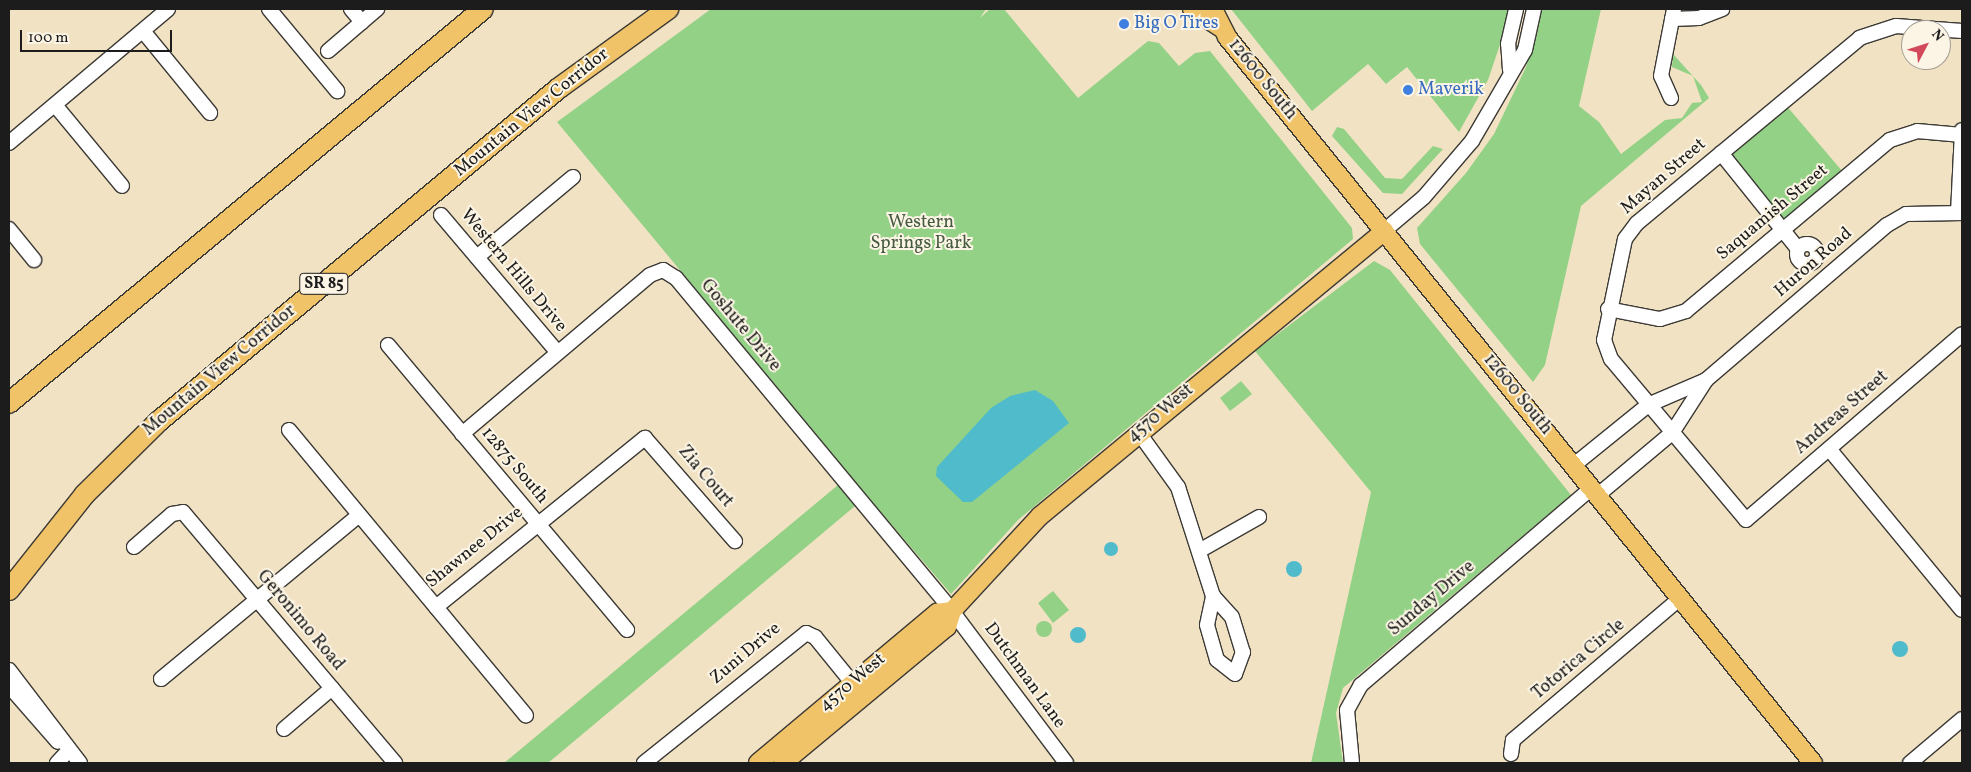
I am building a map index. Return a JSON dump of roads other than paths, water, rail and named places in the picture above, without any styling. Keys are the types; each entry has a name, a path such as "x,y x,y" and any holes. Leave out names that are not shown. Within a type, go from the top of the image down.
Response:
{"highway":[{"path":"9,403 483,9"},
{"name":"Mountain View Corridor","path":"9,590 85,494 159,421 560,88 668,9"}],"main road":[{"name":"12600 South","path":"1192,9 1220,28 1813,763"},
{"name":"12600 South","path":"1213,9 1220,28"},
{"name":"4570 West","path":"783,763 937,613 952,611 1040,516 1384,231"},
{"name":"4570 West","path":"758,763 858,690"}],"street":[{"path":"9,143 168,9"},
{"path":"269,9 337,91"},
{"path":"351,9 362,22"},
{"path":"328,51 377,9"},
{"path":"1510,70 1508,44 1516,9"},
{"path":"1384,231 1448,173 1472,141 1510,70 1525,50 1534,9"},
{"path":"1671,98 1661,76 1673,14 1699,18 1722,9"},
{"name":"Mayan Street","path":"1746,520 1648,405 1607,350 1604,330 1625,239 1721,153 1860,38 1896,26 1962,31"},
{"path":"142,31 210,113"},
{"path":"54,105 122,186"},
{"path":"1960,213 1958,189 1962,130"},
{"name":"Saquamish Street","path":"1608,309 1660,319 1674,317 1890,140 1917,131 1962,136"},
{"path":"1721,153 1800,246 1800,262 1813,262 1826,277"},
{"path":"477,257 573,177"},
{"name":"Huron Road","path":"1595,492 1672,433 1706,380 1826,277 1906,214 1960,213"},
{"name":"Western Hills Drive","path":"441,215 557,352"},
{"path":"9,229 34,260"},
{"name":"Goshute Drive","path":"462,434 650,275 663,270 676,278 952,611"},
{"name":"Andreas Street","path":"1746,520 1830,450 1962,334"},
{"name":"12875 South","path":"388,345 627,630"},
{"name":"Huron Road","path":"1574,465 1648,405 1706,380"},
{"name":"Shawnee Drive","path":"289,430 436,607 536,523 645,438"},
{"path":"1138,433 1178,487 1213,596 1232,617 1243,652 1235,674 1218,660 1207,625 1213,596"},
{"name":"Zia Court","path":"645,438 734,541"},
{"path":"1830,450 1962,610"},
{"name":"Sunday Drive","path":"1352,763 1347,710 1360,685 1595,492"},
{"name":"Geronimo Road","path":"134,547 172,514 187,515 395,763"},
{"path":"161,679 359,514"},
{"path":"1198,551 1258,517"},
{"name":"Totorica Circle","path":"1511,754 1512,740 1679,599"},
{"path":"436,607 526,715"},
{"name":"Dutchman Lane","path":"952,611 1066,763"},
{"name":"Zuni Drive","path":"644,763 798,636 806,633 815,637 858,690"},
{"path":"9,670 47,715 69,750"},
{"path":"9,686 80,763"},
{"path":"284,729 332,688"},
{"path":"1910,763 1962,719"},
{"path":"57,763 69,750"}],"water":[{"path":"1035,390 1053,401 1069,423 972,502 963,502 936,476 937,467 991,408 1010,396"},
{"path":"1108,542 1114,542 1118,549 1114,556 1108,556 1104,552 1104,546"},
{"path":"1294,561 1300,563 1302,569 1300,575 1294,577 1288,575 1286,569 1288,563"},
{"path":"1078,627 1086,635 1078,643 1070,635"},
{"path":"1900,641 1906,643 1908,649 1906,655 1900,657 1894,655 1892,649 1894,643"}],"place":[{"name":"Big O Tires","path":"1124,24"},
{"name":"Maverik","path":"1408,90"}],"park label":[{"name":"Western Springs Park","path":"921,234"}]}
